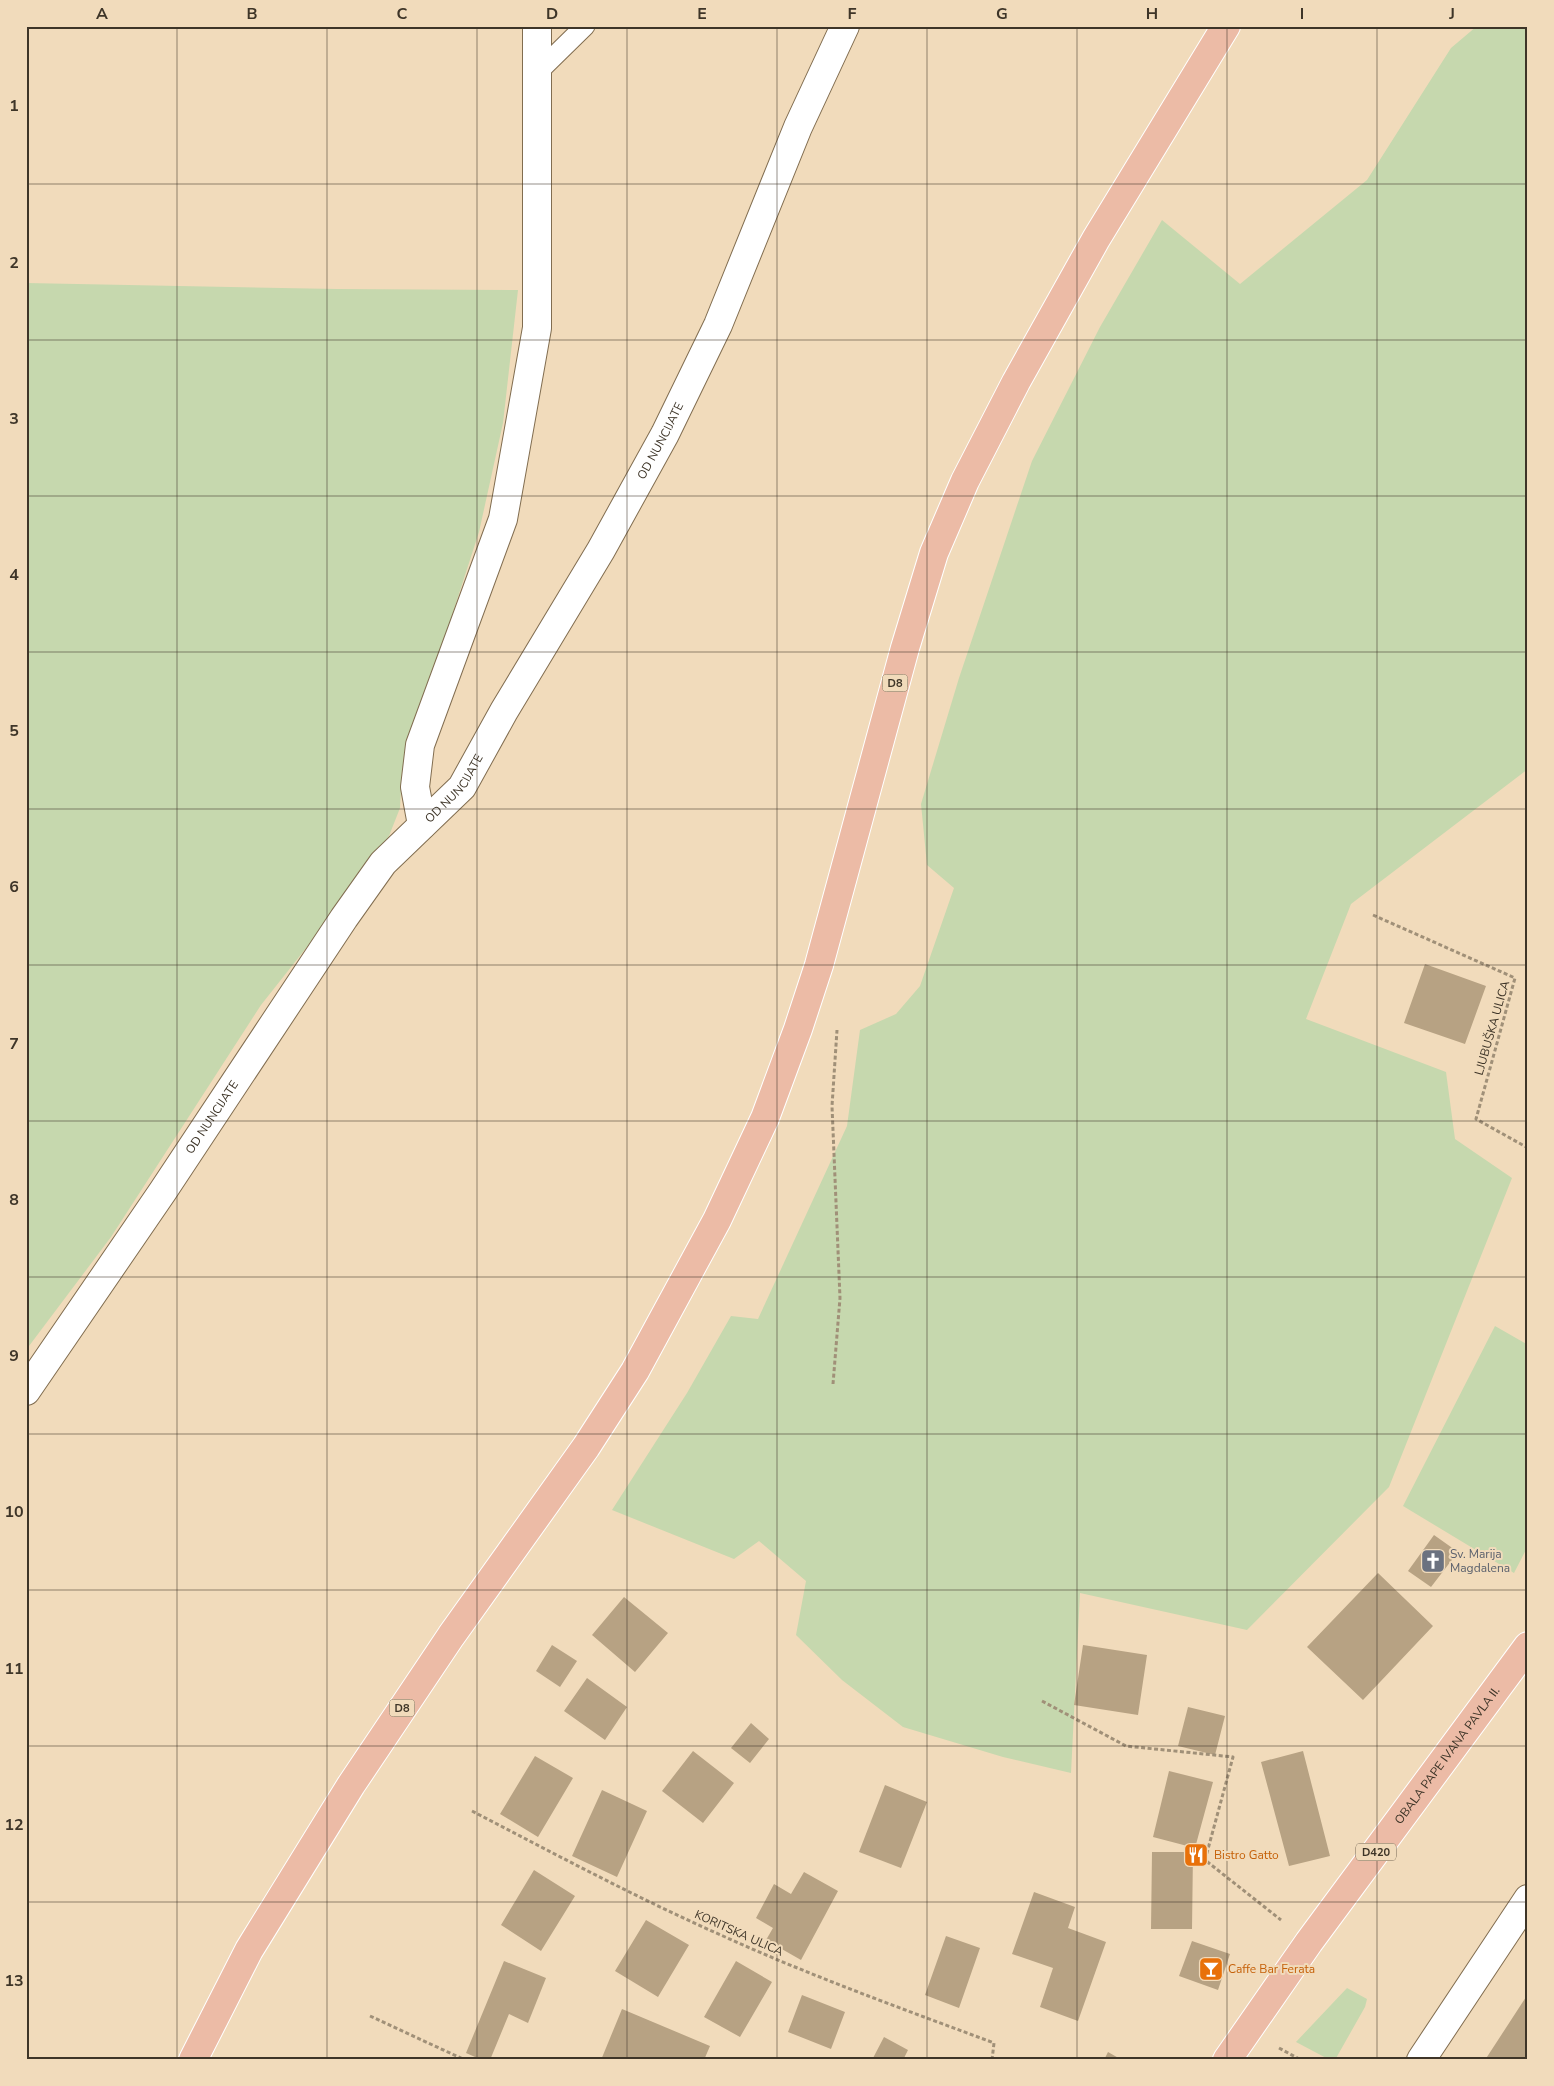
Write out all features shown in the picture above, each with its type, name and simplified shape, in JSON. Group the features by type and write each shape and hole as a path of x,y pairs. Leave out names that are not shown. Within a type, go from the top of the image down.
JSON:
{"main road":[{"name":"D8","path":"193,2060 250,1950 351,1785 451,1636 586,1447 635,1371 717,1220 765,1118 819,965 934,553 965,481 1016,382 1096,239 1226,26"},
{"name":"OBALA PAPE IVANA PAVLA II.","path":"1228,2060 1309,1942 1528,1646"}],"street":[{"name":"OD NUNCIJATE","path":"422,825 415,787 420,745 503,519 537,328 537,26"},
{"name":"OD NUNCIJATE","path":"26,1391 383,863 462,787 538,654 601,550 665,434 718,325 798,126 845,26"},
{"path":"1421,2060 1528,1899"}],"lane":[{"path":"536,74 585,26"}],"path":[{"name":"LJUBUŠKA ULICA","path":"1372,915 1516,978 1476,1119 1528,1148"},
{"path":"833,1384 840,1298 832,1106 836,1025"},
{"path":"1042,1701 1126,1746 1233,1757 1205,1860 1309,1942"},
{"name":"KORITSKA ULICA","path":"472,1811 611,1884 723,1936 848,1989 994,2044 992,2060"},
{"path":"370,2016 465,2060"}],"green space":[{"path":"1477,26 1528,26 1528,769 1351,904 1306,1019 1446,1072 1455,1139 1512,1178 1389,1487 1247,1630 1080,1593 1071,1773 1003,1757 903,1727 842,1680 796,1635 806,1581 759,1541 734,1559 612,1510 687,1393 731,1316 758,1319 847,1126 860,1030 896,1014 920,986 954,888 927,865 921,804 959,678 1032,461 1100,327 1162,220 1240,284 1367,180 1451,48"},
{"path":"26,283 337,289 518,290 503,423 479,532 402,770 400,808 389,836 333,914 261,1005 111,1237 26,1350"},
{"path":"1495,1326 1528,1345 1528,1546 1514,1573 1403,1506"},
{"path":"1347,1988 1367,1999 1365,2007 1335,2060 1330,2060 1296,2042"}],"building":[{"path":"1425,964 1486,986 1465,1044 1404,1023"},
{"name":"Sv. Marija Magdalena","path":"1434,1535 1458,1552 1431,1587 1408,1571"},
{"path":"1378,1573 1433,1626 1363,1700 1307,1647"},
{"path":"624,1597 668,1633 635,1672 592,1635"},
{"path":"552,1645 577,1661 560,1687 536,1671"},
{"path":"1083,1645 1147,1655 1138,1715 1074,1705"},
{"path":"587,1678 627,1707 605,1740 564,1711"},
{"path":"1188,1707 1225,1716 1215,1755 1178,1746"},
{"path":"751,1723 769,1739 750,1763 731,1748"},
{"path":"693,1751 734,1783 703,1823 662,1791"},
{"path":"1303,1751 1330,1856 1289,1866 1261,1762"},
{"path":"535,1756 573,1778 538,1837 500,1814"},
{"path":"1169,1771 1213,1782 1195,1848 1153,1837"},
{"path":"885,1785 927,1802 901,1868 859,1852"},
{"path":"602,1790 647,1811 617,1877 572,1856"},
{"path":"1152,1852 1193,1852 1192,1929 1151,1929"},
{"path":"534,1870 575,1896 541,1951 501,1925"},
{"path":"804,1872 838,1891 801,1960 766,1940 773,1928 756,1918 774,1884 791,1894"},
{"path":"1034,1892 1075,1907 1068,1928 1106,1942 1078,2021 1040,2007 1053,1968 1012,1954"},
{"path":"646,1920 689,1945 658,1997 615,1971"},
{"path":"946,1936 980,1948 959,2008 925,1995"},
{"path":"1192,1941 1230,1954 1218,1990 1179,1976"},
{"path":"504,1961 546,1978 528,2023 509,2014 490,2060 482,2060 466,2053"},
{"path":"736,1961 772,1982 740,2037 704,2017"},
{"path":"1528,1994 1528,2060 1485,2060"},
{"path":"802,1995 845,2012 831,2049 788,2032"},
{"path":"622,2009 710,2046 704,2060 601,2060"},
{"path":"884,2037 908,2050 903,2060 872,2060"},
{"path":"1108,2052 1122,2060 1104,2060"}],"place":[{"name":"Sv. Marija Magdalena","path":"1433,1561"},
{"name":"Bistro Gatto","path":"1196,1855"},
{"name":"Caffe Bar Ferata","path":"1211,1969"}]}
